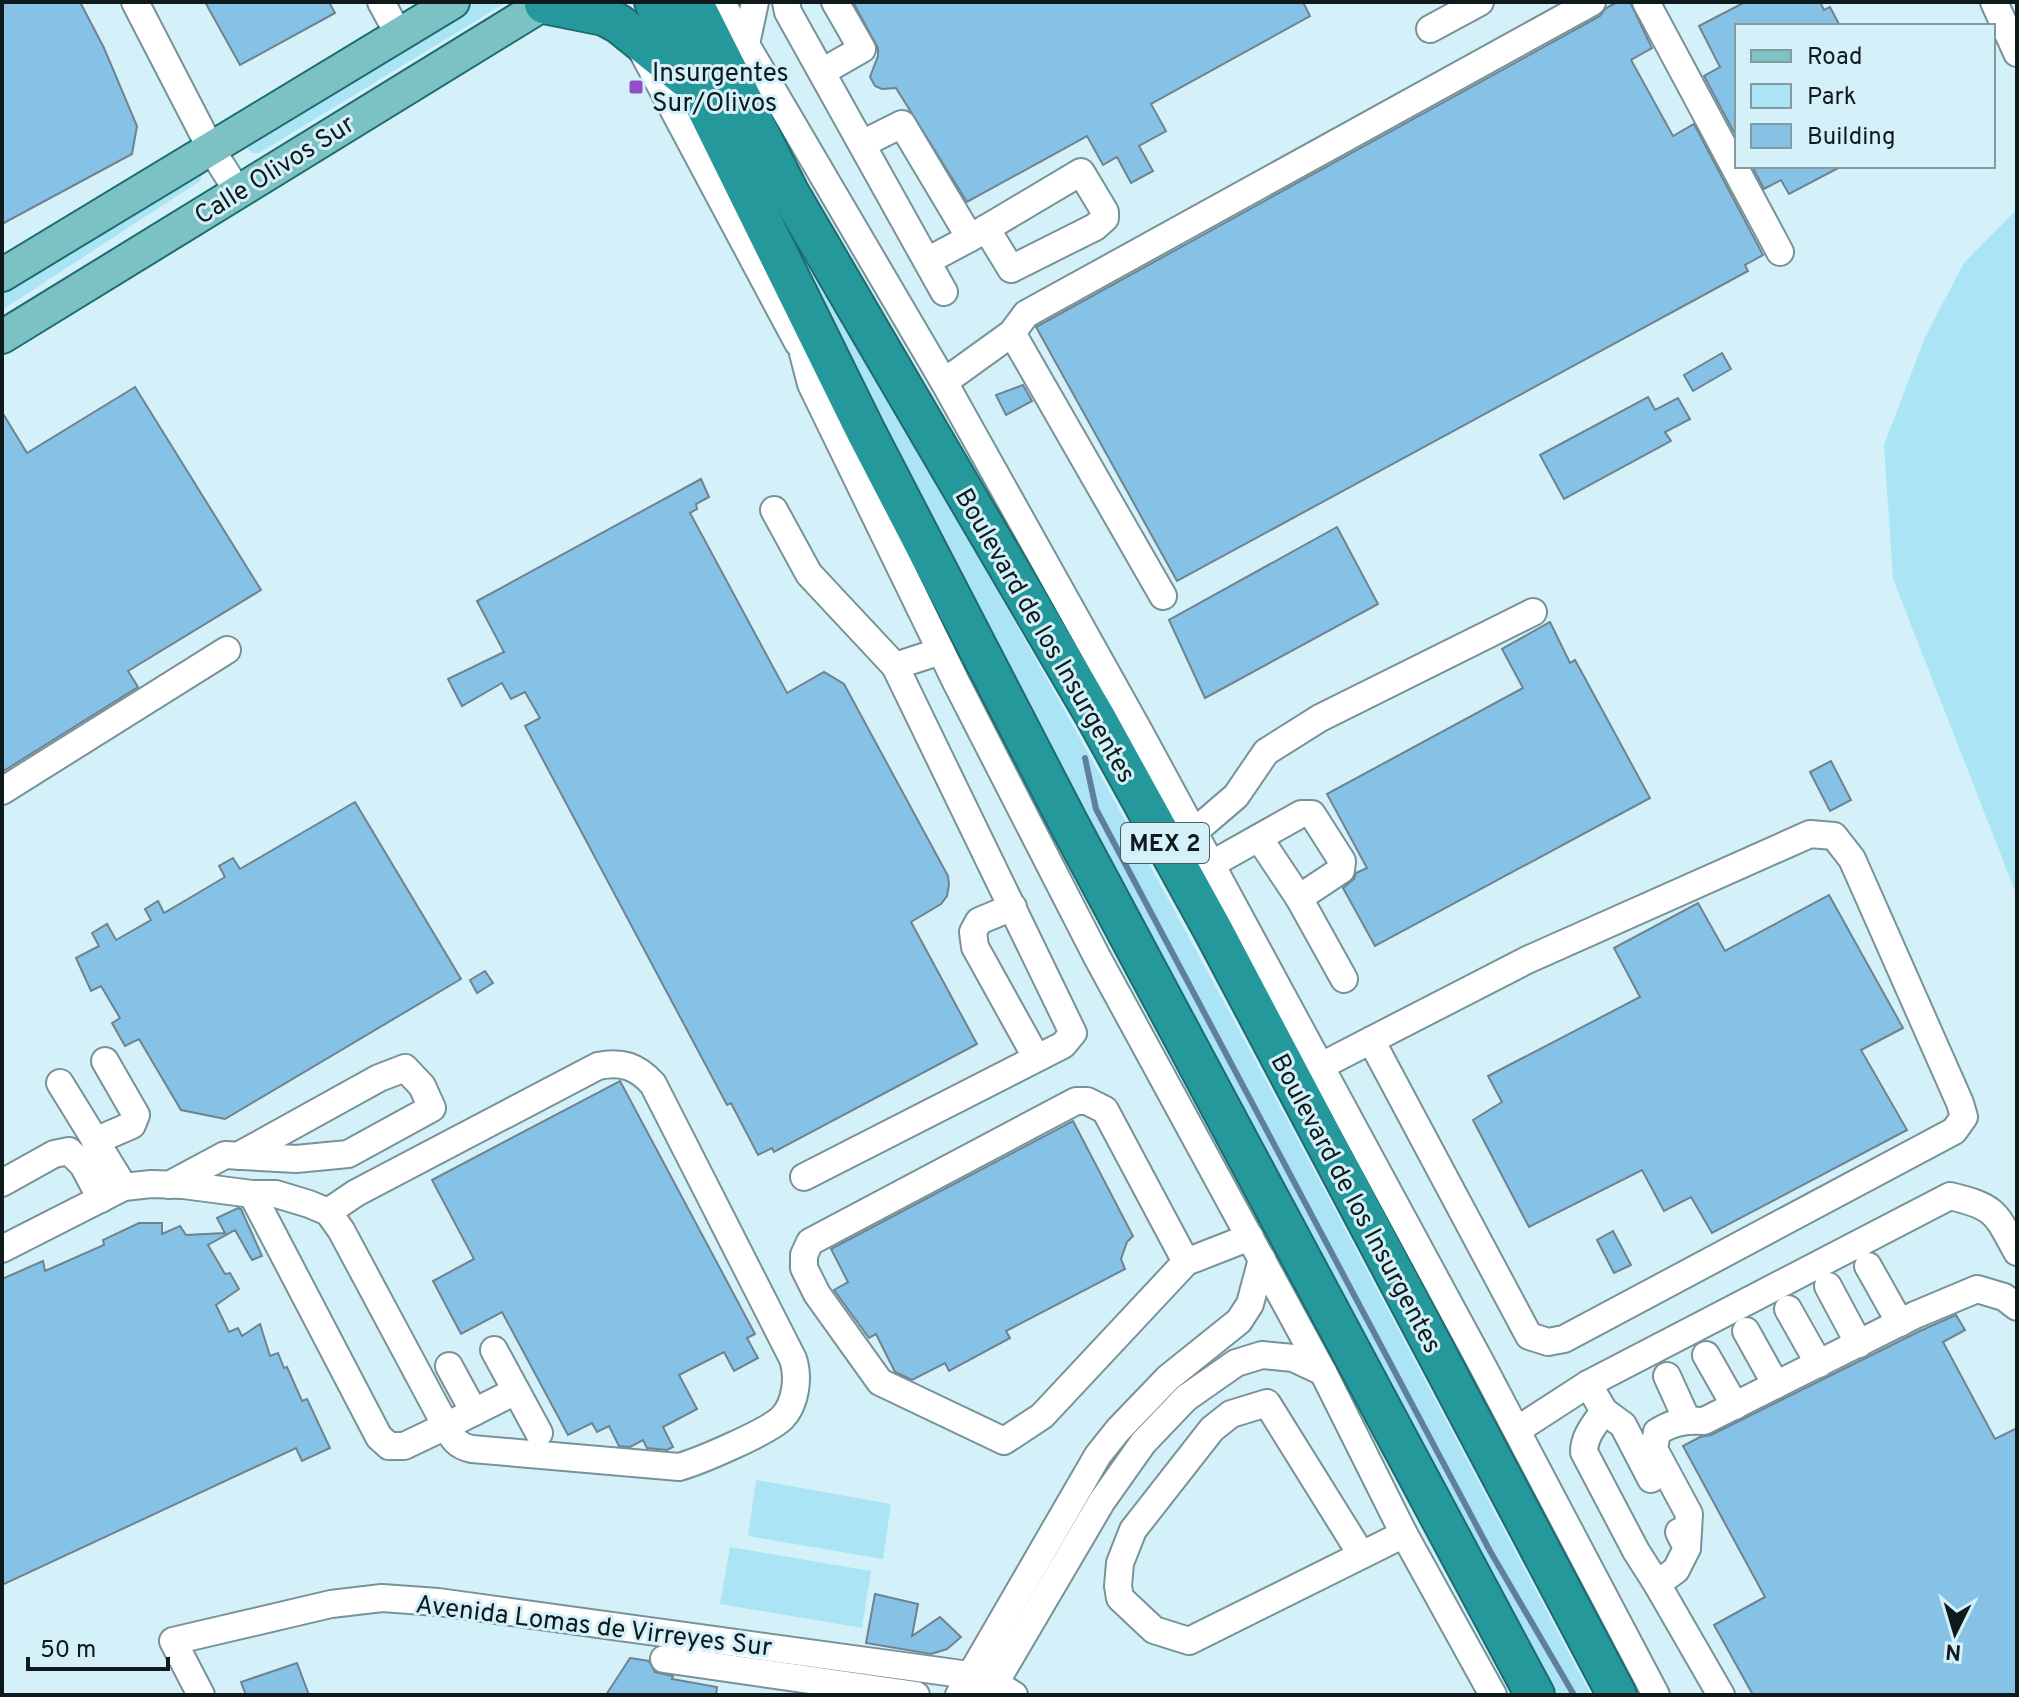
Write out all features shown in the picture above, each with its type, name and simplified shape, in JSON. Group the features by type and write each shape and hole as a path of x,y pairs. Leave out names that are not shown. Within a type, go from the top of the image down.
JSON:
{"highway":[{"name":"MEX 2","path":"654,2 800,301 1091,865 1535,1695"},
{"name":"Boulevard de los Insurgentes","path":"693,2 789,192 1087,703 1213,930 1617,1695"},
{"path":"545,3 604,16 696,85"}],"main road":[{"name":"Calle Olivos Sur","path":"2,275 453,2"},
{"name":"Calle Olivos Sur","path":"2,337 545,3"}],"street":[{"path":"135,2 211,149 237,190"},
{"path":"381,2 399,35"},
{"path":"721,2 944,382 1212,864 1656,1695"},
{"path":"746,44 755,2"},
{"path":"786,2 788,12 944,292"},
{"path":"822,72 862,49 835,2"},
{"path":"1430,29 1480,2"},
{"path":"944,382 1012,333 1026,314 1592,2"},
{"path":"1646,2 1780,252"},
{"path":"2004,8 2017,53"},
{"path":"634,36 803,353"},
{"path":"862,144 902,124 978,233 927,261"},
{"path":"800,301 803,353 811,384 941,651 1097,957 1323,1372 1404,1534 1493,1695"},
{"path":"1012,333 1163,596"},
{"path":"774,510 809,574 895,666 1073,1033 1063,1045 804,1177"},
{"path":"1194,832 1236,796 1266,752 1320,718 1533,612"},
{"path":"2,791 227,650"},
{"path":"895,666 941,651"},
{"path":"1212,864 1301,814 1312,814 1342,861 1341,870 1299,898"},
{"path":"1321,1066 1371,1040 1527,960 1810,834 1834,836 1852,859 1964,1117 1954,1131 1564,1339 1548,1342 1529,1336 1371,1040"},
{"path":"1259,838 1299,898 1344,979"},
{"path":"1013,907 979,921 973,932 975,947 1036,1057"},
{"path":"95,1141 132,1125 136,1115 105,1061"},
{"path":"2,1249 112,1193 169,1185 276,1194 328,1212 341,1230 459,1446 679,1467 747,1438 784,1417 797,1380 797,1370 653,1084 635,1067 623,1064 598,1066 356,1193 328,1212"},
{"path":"169,1185 225,1155 238,1156 296,1159 348,1154 432,1108 422,1086 405,1068 379,1078 238,1156"},
{"path":"60,1083 95,1141 112,1193"},
{"path":"1186,1262 1105,1110 1087,1101 1076,1101 810,1242 804,1255 804,1268 817,1294 880,1382 1004,1441 1042,1416 1186,1262 1256,1248"},
{"path":"2,1183 54,1154 69,1151 112,1193"},
{"path":"252,1194 379,1437 389,1446 404,1446 516,1391"},
{"path":"1517,1430 1588,1384 1950,1196 1978,1203 1996,1213 2017,1252"},
{"path":"985,1689 1098,1455 1168,1378 1239,1321 1250,1304 1256,1248"},
{"path":"1868,1266 1900,1323"},
{"path":"1828,1286 1859,1344"},
{"path":"1657,1584 1676,1570 1687,1548 1689,1514 1654,1449 1657,1432 1687,1420 1704,1421 1900,1323 1977,1289 2004,1297 2017,1307"},
{"path":"1788,1309 1819,1364"},
{"path":"1746,1331 1776,1385"},
{"path":"494,1350 539,1433"},
{"path":"1041,1578 1143,1443 1186,1398 1236,1363 1262,1355 1293,1358 1323,1372"},
{"path":"1706,1355 1735,1406"},
{"path":"449,1366 474,1412"},
{"path":"1667,1376 1687,1420"},
{"path":"1588,1384 1604,1411 1623,1425 1687,1548"},
{"path":"1361,1554 1267,1403 1231,1414 1212,1429 1133,1530 1120,1563 1118,1586 1120,1598 1154,1630 1189,1641 1404,1534"},
{"path":"1604,1411 1584,1443 1584,1452 1636,1551 1721,1695"},
{"name":"Avenida Lomas de Virreyes Sur","path":"201,1695 173,1641 331,1604 382,1598 438,1602 985,1689"},
{"name":"Avenida Lomas de Virreyes Sur","path":"664,1659 916,1695"}],"green space":[{"path":"466,2 507,2 259,153 252,153 243,143"},
{"path":"198,171 202,175 200,181 2,310 2,286"},
{"path":"2017,209 2017,896 1893,579 1884,445 1925,337 1964,263"},
{"path":"798,251 1006,606 1106,786 1591,1695 1546,1695 1059,784"},
{"path":"756,1480 891,1504 883,1559 748,1536"},
{"path":"730,1547 871,1571 862,1628 720,1604"}],"building":[{"path":"2,2 80,2 104,48 137,126 132,154 2,224"},
{"path":"205,2 329,2 335,13 240,65"},
{"path":"853,2 1303,2 1310,16 1151,104 1166,131 1139,146 1153,171 1131,183 1117,157 1103,165 1087,136 967,202 896,88 875,86 870,77 878,48"},
{"path":"1617,2 1630,2 1652,48 1631,60 1673,136 1694,124 1763,255 1745,265 1748,271 1177,581 1036,327 1600,16"},
{"path":"1745,2 1820,2 1824,10 1830,7 1839,24 1735,24 1735,134 1704,76 1720,67 1699,26"},
{"path":"1753,168 1838,168 1789,194 1781,180 1764,189"},
{"path":"1722,353 1731,369 1693,391 1684,375"},
{"path":"1023,385 1032,401 1006,415 996,395"},
{"path":"135,387 261,590 128,671 138,687 2,772 2,412 27,453"},
{"path":"1648,397 1655,410 1678,398 1690,419 1665,432 1671,441 1564,499 1540,455"},
{"path":"701,479 709,497 696,504 697,509 690,513 787,693 824,672 844,684 948,876 947,896 941,904 911,922 977,1044 774,1152 772,1148 758,1155 731,1103 727,1105 525,726 540,718 525,692 511,699 502,683 462,706 448,679 504,652 477,601"},
{"path":"1337,527 1378,604 1205,698 1169,620"},
{"path":"1550,622 1570,663 1575,660 1650,798 1375,946 1343,888 1354,879 1356,873 1367,868 1327,794 1523,688 1502,649"},
{"path":"1831,761 1851,800 1830,811 1810,772"},
{"path":"355,802 461,979 225,1119 181,1110 139,1039 125,1046 112,1023 120,1018 101,986 91,991 76,958 99,946 92,933 107,924 116,940 151,920 145,909 158,901 164,913 225,877 219,866 233,858 240,869"},
{"path":"1829,895 1903,1028 1861,1050 1907,1130 1712,1233 1691,1197 1664,1211 1642,1170 1529,1227 1473,1120 1502,1102 1488,1076 1640,997 1614,948 1698,903 1725,951"},
{"path":"485,971 493,983 477,993 470,980"},
{"path":"620,1081 755,1334 747,1338 758,1358 734,1371 724,1352 679,1375 697,1409 663,1427 673,1447 667,1450 647,1448 643,1440 630,1447 619,1446 609,1426 597,1432 592,1423 568,1435 502,1312 461,1334 433,1281 474,1259 432,1180"},
{"path":"1073,1121 1133,1236 1127,1242 1121,1259 1125,1269 1006,1331 1010,1338 949,1371 945,1363 912,1380 895,1372 876,1334 869,1338 834,1290 848,1282 831,1249"},
{"path":"238,1208 262,1256 252,1260 235,1230 208,1245 225,1274 230,1273 239,1289 216,1305 229,1332 238,1328 242,1336 260,1324 270,1356 278,1353 302,1401 307,1399 330,1448 302,1461 296,1448 2,1585 2,1279 43,1261 45,1271 104,1245 103,1240 139,1223 162,1223 162,1234 180,1226 186,1235 225,1233 217,1218"},
{"path":"1613,1231 1631,1265 1614,1273 1597,1240"},
{"path":"1956,1315 1965,1330 1943,1342 1995,1439 2017,1428 2017,1695 1753,1695 1714,1625 1765,1597 1683,1446"},
{"path":"875,1594 918,1604 912,1636 940,1617 961,1637 947,1649 931,1654 866,1643"},
{"path":"630,1658 649,1661 655,1672 673,1676 672,1679 717,1687 716,1695 606,1695"},
{"path":"297,1663 309,1695 246,1695 241,1682"}],"waterway":[{"path":"1085,758 1096,809 1490,1551 1574,1695"}],"place":[{"name":"Insurgentes Sur/Olivos","path":"636,87"}]}
